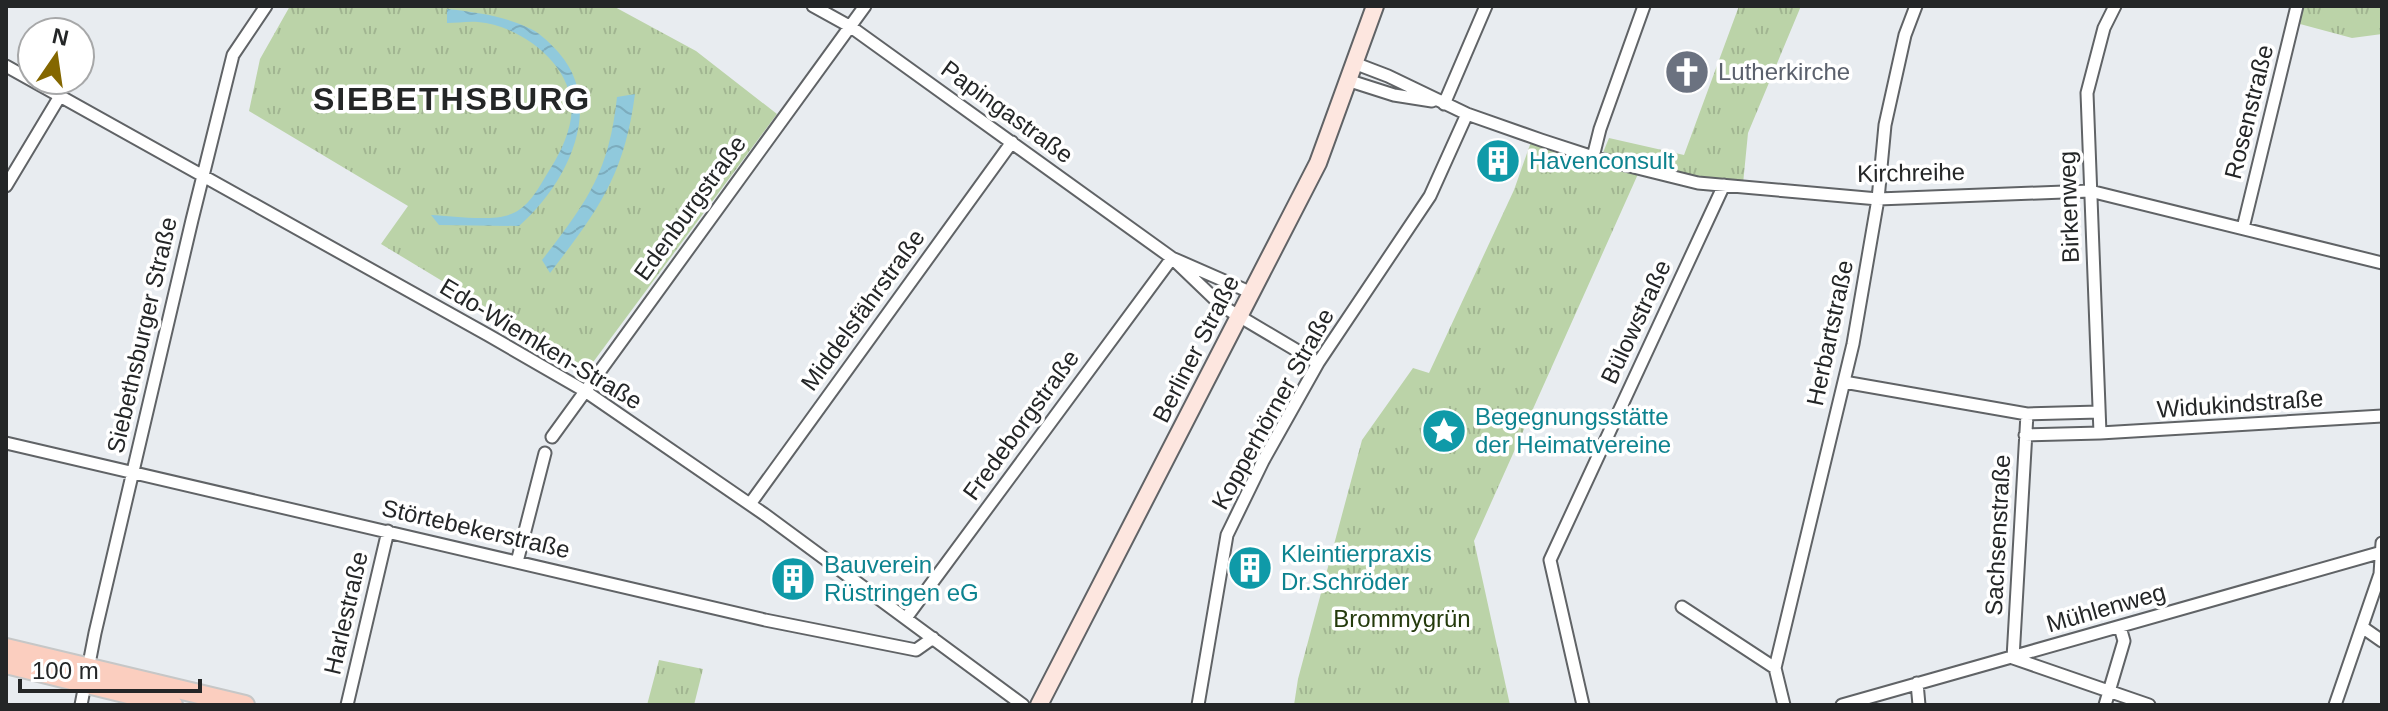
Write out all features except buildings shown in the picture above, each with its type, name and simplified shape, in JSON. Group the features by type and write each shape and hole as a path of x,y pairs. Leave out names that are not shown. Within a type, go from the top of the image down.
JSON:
{"main road":[{"name":"Berliner Straße","path":"1039,705 1318,163 1375,6"},
{"path":"6,648 173,705"},
{"path":"6,664 87,675 245,705"}],"street":[{"name":"Siebethsburger Straße","path":"81,705 202,175 233,55 266,6"},
{"name":"Papingastraße","path":"813,6 851,27 1172,258 1222,306 1318,363"},
{"name":"Edenburgstraße","path":"552,437 865,6"},
{"path":"1444,104 1486,6"},
{"path":"1593,157 1644,6"},
{"name":"Herbartstraße","path":"1784,705 1775,668 1853,344 1878,199 1885,125 1905,35 1916,6"},
{"name":"Birkenweg","path":"2099,412 2087,93 2104,28 2115,6"},
{"name":"Rosenstraße","path":"2243,228 2297,6"},
{"name":"Kirchreihe","path":"1354,63 1467,114 1593,157 1698,183 1878,199 2090,191 2382,263"},
{"name":"Kirchreihe","path":"1347,80 1394,95 1444,104"},
{"name":"Edo-Wiemken-Straße","path":"60,96 585,391 750,504 1023,705"},
{"path":"6,186 60,96"},
{"name":"Kopperhörner Straße","path":"1198,705 1227,535 1263,461 1318,363 1430,196 1467,114"},
{"name":"Middelsfährstraße","path":"750,504 1012,142"},
{"name":"Bülowstraße","path":"1583,705 1550,560 1724,185"},
{"name":"Papingastraße","path":"1172,258 1252,293"},
{"name":"Fredeborgstraße","path":"906,618 1172,258"},
{"path":"1844,382 2027,414 2099,412 2100,433"},
{"name":"Sachsenstraße","path":"2013,658 2027,414"},
{"name":"Widukindstraße","path":"2025,435 2382,416"},
{"name":"Störtebekerstraße","path":"6,443 765,620 916,650 933,638"},
{"path":"517,562 545,453"},
{"name":"Harlestraße","path":"347,705 388,531"},
{"path":"2335,705 2380,574 2381,550"},
{"name":"Mühlenweg","path":"1842,705 2381,550"},
{"path":"1682,607 1775,668"},
{"path":"2105,705 2124,641 2120,627"},
{"path":"2362,627 2382,641"},
{"path":"2013,658 2149,705"},
{"path":"1917,683 1919,705"}],"green space":[{"path":"290,6 613,6 696,51 777,114 588,369 381,244 408,206 249,111 260,59"},
{"path":"1739,6 1801,6 1748,133 1743,184 1698,178 1602,155 1609,138 1684,155"},
{"path":"2304,6 2382,6 2382,34 2352,38 2300,24"},
{"name":"Brommygrün","path":"1531,142 1638,174 1474,541 1510,705 1294,705 1298,679 1362,440 1413,368 1429,373 1514,190"},
{"path":"659,660 703,669 694,705 647,705"}],"water":[{"path":"447,9 500,18 531,29 559,53 573,74 579,97 579,121 574,144 552,189 519,226 439,225 431,215 493,218 511,214 527,203 555,161 568,133 571,100 566,82 557,67 529,41 495,25 447,23"},
{"path":"635,94 624,148 607,190 550,273 542,260 572,221 602,166 617,97"}],"place":[{"name":"Lutherkirche","path":"1687,72"},
{"name":"Havenconsult","path":"1498,161"},
{"name":"Begegnungsstätte der Heimatvereine","path":"1444,431"},
{"name":"Kleintierpraxis Dr.Schröder","path":"1250,568"},
{"name":"Bauverein Rüstringen eG","path":"793,579"}],"district":[{"name":"SIEBETHSBURG","path":"452,99"}]}
